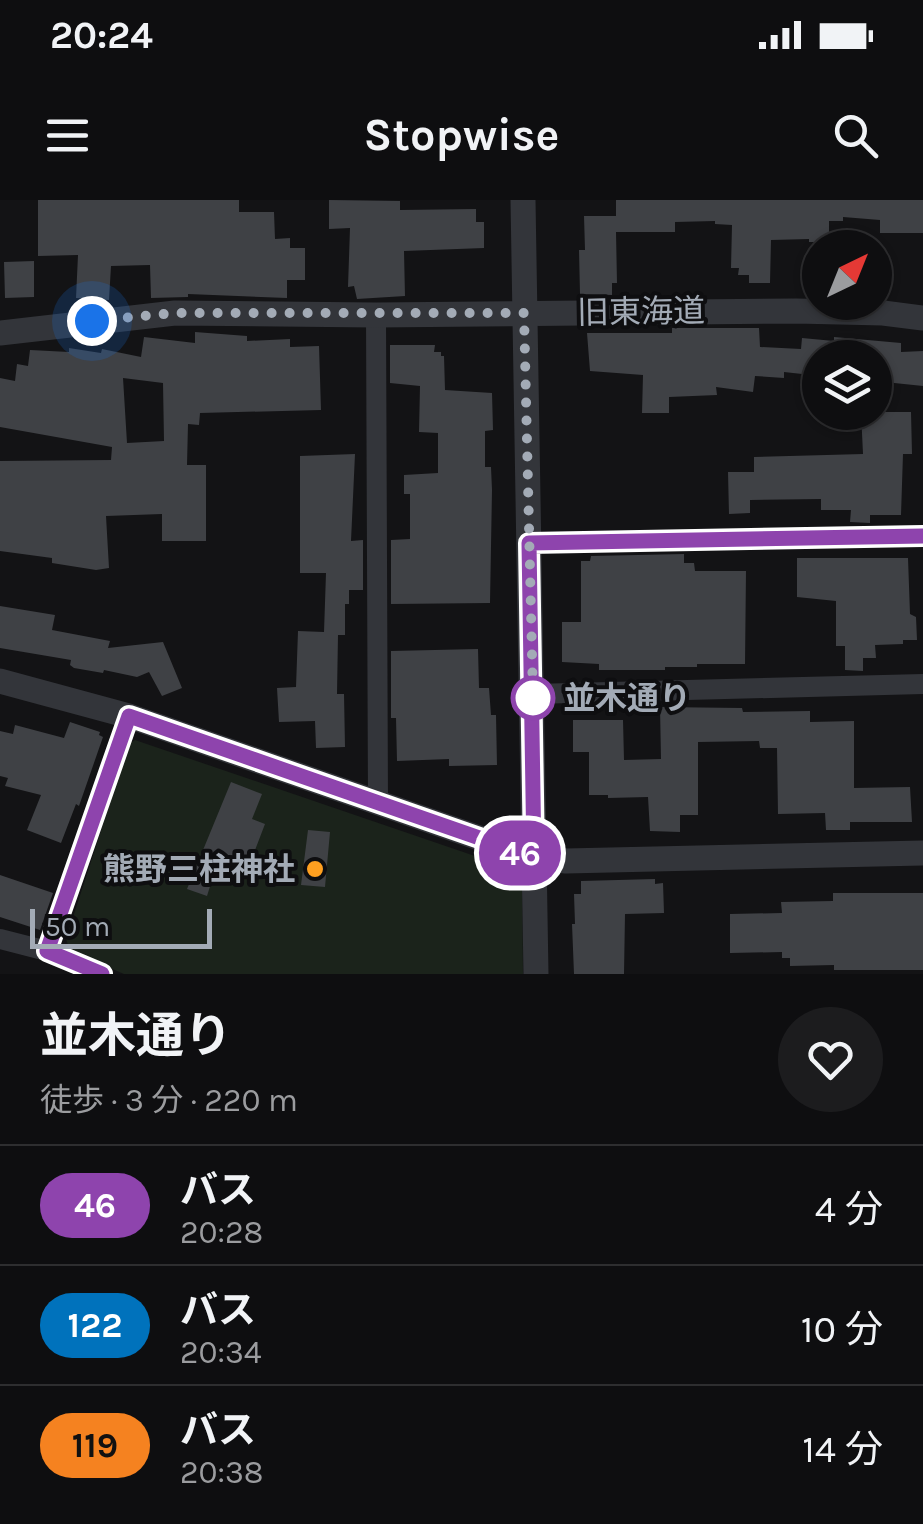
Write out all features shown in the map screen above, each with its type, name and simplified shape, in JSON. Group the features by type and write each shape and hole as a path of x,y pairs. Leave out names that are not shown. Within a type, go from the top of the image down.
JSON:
{"street":[{"path":"523,200 536,974"},
{"name":"旧東海道","path":"0,333 175,313 796,310 923,318"},
{"path":"376,315 378,804"},
{"path":"529,543 923,536"},
{"path":"0,681 129,716 534,857 566,861 923,853"},
{"path":"533,694 923,684"},
{"path":"47,951 129,716"},
{"path":"0,940 47,951 102,974"}],"shaded area":[{"path":"135,740 510,868 518,875 522,888 523,974 124,974 70,951 66,939 129,744"}],"building":[{"path":"38,200 239,200 239,212 274,212 275,239 290,238 290,248 305,248 305,280 287,280 287,298 188,294 151,298 150,265 111,266 109,300 76,298 78,255 38,256"},
{"path":"329,200 400,201 400,210 476,209 476,222 484,222 484,248 404,251 405,296 357,299 354,286 348,287 350,228 329,229"},
{"path":"616,200 923,200 923,233 880,230 880,220 843,217 843,221 829,221 829,230 802,230 802,239 771,240 770,283 749,283 749,275 738,275 739,268 731,268 732,225 715,221 675,222 675,232 616,232 617,283 612,283 612,295 580,294 579,250 585,250 584,216 616,216"},
{"path":"34,261 34,297 5,298 4,262"},
{"path":"672,328 759,328 760,347 801,349 802,338 823,340 802,340 802,374 784,372 784,378 755,376 753,392 716,387 717,395 669,397 669,413 642,413 643,375 590,371 587,333 672,333"},
{"path":"195,332 247,336 247,341 290,339 290,347 319,346 321,410 200,413 199,425 188,424 187,465 206,465 206,541 162,541 162,514 106,516 109,568 96,570 52,563 52,558 0,551 0,461 111,460 112,447 0,427 0,378 15,381 17,364 28,366 30,350 69,352 69,348 101,353 102,349 141,357 144,337 195,343","holes":["123,378 163,383 164,441 127,443"]},
{"path":"892,342 901,343 901,352 923,351 923,386 892,383"},
{"path":"390,345 435,345 434,352 444,356 445,390 492,393 493,430 485,431 485,467 491,467 492,490 490,603 391,604 391,540 410,539 410,494 404,494 404,475 438,473 438,433 419,432 420,386 390,383"},
{"path":"892,412 911,412 912,454 903,454 901,515 870,515 870,523 850,522 851,510 821,510 821,499 750,500 750,513 729,514 728,472 754,472 754,457 863,454 862,430 892,430"},
{"path":"355,454 351,541 363,540 363,590 349,590 345,635 338,635 337,694 344,694 345,747 316,748 315,721 279,722 277,688 296,687 298,631 324,632 326,573 300,573 300,456"},
{"path":"684,554 684,563 694,563 695,571 746,571 745,664 599,670 599,664 562,662 562,622 581,622 581,561 590,561 591,556"},
{"path":"797,558 908,558 910,614 916,617 917,640 875,645 876,658 863,658 863,671 845,670 845,646 836,646 836,601 797,597"},
{"path":"0,606 55,615 52,630 110,641 108,648 163,642 182,688 162,696 149,672 137,677 104,670 103,673 74,668 71,660 0,648"},
{"path":"478,649 479,688 489,688 491,715 496,715 497,765 449,766 449,759 397,761 396,718 391,718 391,651"},
{"path":"660,707 810,711 810,722 854,721 854,788 910,787 912,822 850,822 850,830 826,830 825,813 778,814 777,748 760,748 759,741 698,742 698,815 680,815 680,832 650,831 648,797 589,795 589,752 573,752 573,720 623,720 624,760 661,759"},
{"path":"70,722 100,732 103,737 79,806 76,804 61,843 27,830 41,795 5,786 8,778 0,776 0,731 13,734 15,725 64,738"},
{"path":"231,782 262,794 252,819 265,824 244,879 228,873 224,884 212,880 207,896 187,889"},
{"path":"308,830 330,832 325,887 301,885"},
{"path":"0,875 53,893 40,930 0,917"},
{"path":"655,879 655,884 663,883 664,913 625,914 624,974 574,974 574,894 581,894 581,881"},
{"path":"833,893 923,893 923,970 834,970 834,965 790,966 790,958 782,958 782,952 730,953 730,914 782,913 781,902 833,901"}],"bus line":[{"name":"46","path":"102,974 47,951 129,716 534,857 529,543 923,536"}],"place":[{"name":"並木通り","path":"533,698"},
{"name":"熊野三柱神社","path":"315,869"}],"route":[{"path":"92,321 175,313 524,313 533,698"}]}
